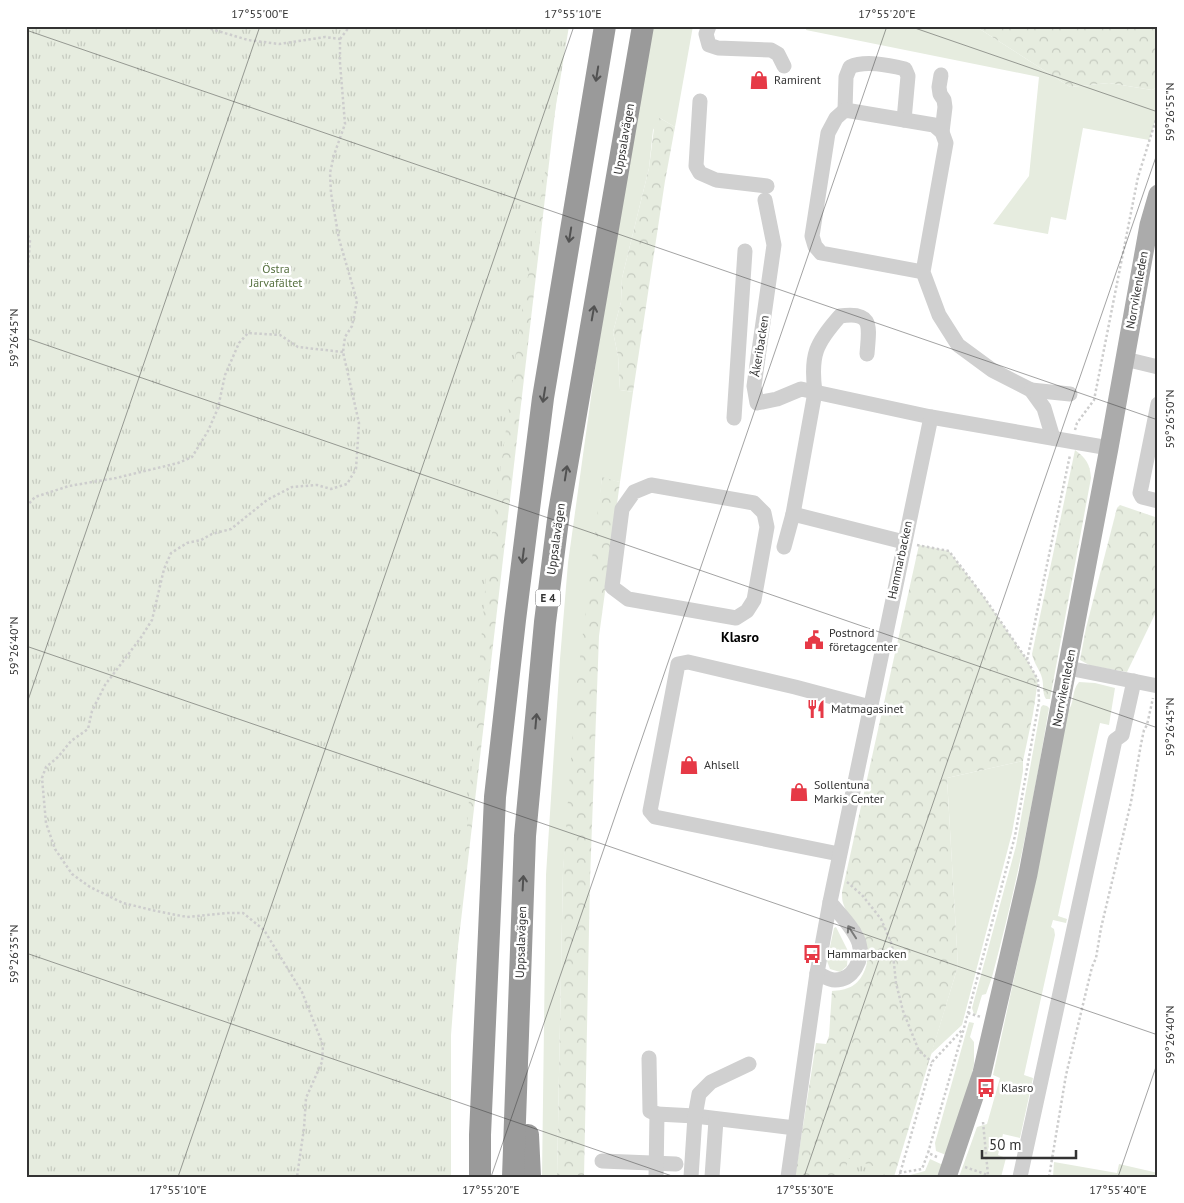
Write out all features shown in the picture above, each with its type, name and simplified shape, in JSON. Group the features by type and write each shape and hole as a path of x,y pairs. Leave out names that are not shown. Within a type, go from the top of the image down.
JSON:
{"highway":[{"name":"E 4","path":"480,1177 480,1135 495,798 543,398 605,26"},
{"name":"Uppsalavägen","path":"513,1177 525,836 545,622 559,512 643,26"},
{"path":"520,970 530,1177"}],"main road":[{"name":"Norrvikenleden","path":"945,1168 982,1073 1028,874 1068,668 1149,225 1158,194"}],"street":[{"path":"709,26 706,34 709,44 718,48 771,50 778,54 784,66"},
{"path":"904,120 908,76 905,69 894,66 858,63 850,67 846,77 845,110 836,118 828,132 812,236 815,246 821,253 923,272"},
{"path":"941,75 939,87 945,107 942,132 946,143 923,272 939,315 958,346 992,370 1031,390 1070,394"},
{"name":"Åkeribacken","path":"700,101 696,166 700,173 716,180 766,193 774,245 754,386 757,403 801,389 931,417"},
{"path":"845,110 934,125 942,132"},
{"path":"734,418 745,251"},
{"path":"784,547 793,514 815,392 813,376 814,355 826,331 840,316 855,314 864,318 869,328 867,354"},
{"path":"1125,359 1158,367"},
{"path":"1031,390 1044,408 1053,438"},
{"path":"1158,404 1140,493 1142,497 1158,501"},
{"path":"931,417 1109,448"},
{"name":"Hammarbacken","path":"788,1177 817,973 835,874 931,417"},
{"path":"651,485 705,495 754,503 764,513 765,536 754,600 747,611 736,618 628,599 612,587 622,509 634,492 651,485"},
{"path":"793,514 904,542"},
{"path":"839,854 654,817 650,811 678,664 688,662 794,687 870,708"},
{"path":"1068,668 1157,685"},
{"path":"1020,1177 1115,740 1122,735 1134,681"},
{"path":"817,973 826,978 836,980 845,978 853,972 860,961 859,944 854,933 830,902"},
{"path":"649,1058 650,1111 657,1114 695,1116 795,1128"},
{"path":"691,1177 695,1116 700,1094 711,1082 750,1064"},
{"path":"656,1170 657,1114"},
{"path":"712,1177 716,1120"},
{"path":"602,1161 656,1170 676,1164"}],"path":[{"path":"201,26 248,40 279,44 325,37 340,39"},
{"path":"297,1177 306,1098 322,1062 323,1045 302,992 264,930 243,914 226,913 186,918 123,903 90,887 72,874 55,849 46,824 42,778 46,766 58,758 71,741 88,729 92,711 105,685 152,620 164,568 171,553 187,543 231,529 267,500 292,487 317,485 331,489 347,484 356,469 359,423 343,352 345,337 352,326 357,301 339,239 331,193 330,173 344,124 340,39 350,26"},
{"path":"1027,660 1077,423 1094,400 1138,177 1158,113"},
{"path":"26,231 30,240 26,294"},
{"path":"26,507 35,498 69,486 116,478 178,463 192,456 208,431 218,408 225,375 239,343 248,333 280,335 298,347 343,352"},
{"path":"899,1175 922,1169 928,1153 964,1028 1015,836 1039,701 1038,680 1027,660 984,597 949,552 904,542"},
{"path":"1049,1177 1066,1075 1092,967 1096,958 1115,864 1131,802 1140,744 1157,685"},
{"path":"835,874 862,895 881,919 892,945 896,983 903,1011 919,1051 932,1062"},
{"path":"968,1013 982,1017"},
{"path":"899,1175 932,1062 964,1028"},
{"path":"963,1166 989,1176 982,1115"},
{"path":"928,1153 945,1168"}],"green space":[{"name":"Östra Järvafältet","path":"26,26 569,26 521,318 486,578 451,1035 451,1177 26,1177"},
{"path":"565,26 447,1041 492,37"},
{"path":"653,26 693,26 675,127 660,118 653,130 649,168 622,278 621,302 613,332 618,356 620,390 633,392 620,482 602,478 563,869 557,1177 542,1177 546,875 568,563 597,354"},
{"path":"807,26 975,26 1070,87 1109,83 1152,90 1158,87 1158,113 1149,140 1083,128 1066,220 1051,217 1048,234 993,224 1029,176 1039,77 806,30"},
{"path":"975,26 1158,26 1158,87 1152,90 1109,83 1070,87"},
{"path":"660,118 675,127 633,392 620,390 618,356 613,332 621,302 622,278 649,168 655,120"},
{"path":"1075,450 1087,462 1091,478 1050,699 1046,699 1042,678 1032,654"},
{"path":"602,477 620,482 599,636 590,880 584,1177 557,1177 563,869 576,690"},
{"path":"1120,505 1158,518 1158,608 1127,672 1091,666 1080,660 1086,628 1117,508"},
{"path":"919,545 949,551 984,597 1027,660 1038,680 1033,714 1023,761 947,778 958,966 894,1177 795,1177 816,1043 826,1044 829,1036 832,991 847,989 854,985 863,974 867,964 865,945 847,912 842,892"},
{"path":"1079,682 1095,683 1115,688 1109,725 1100,723 1058,916 1067,919 1066,923 1053,920 1051,927 1054,929 1055,935 1024,1075 1033,1078 1020,1138 1003,1134 998,1155 1006,1158 1001,1177 959,1177 977,1127 987,1124 1000,1078 993,1075 1039,864 1067,712"},
{"path":"1043,705 1049,708 1024,843 992,977 986,994 982,995 976,1015 972,1008 1016,846 1041,707"},
{"path":"1023,761 1023,771 1012,833 962,1025 931,1054 958,966 947,778"},
{"path":"836,927 848,951 847,966 840,972 830,969 827,961 834,928"},
{"path":"969,1022 974,1023 970,1037 974,1042 974,1064 946,1155 936,1151 935,1143"},
{"path":"849,1158 885,1170 883,1177 843,1177"},
{"path":"930,1159 943,1165 938,1177 903,1177 925,1171"},
{"path":"1054,1162 1117,1173 1119,1164 1158,1173 1158,1177 1053,1177"}],"place":[{"name":"Ramirent","path":"759,80"},
{"name":"Postnord företagcenter","path":"814,640"},
{"name":"Matmagasinet","path":"816,709"},
{"name":"Ahlsell","path":"689,765"},
{"name":"Sollentuna Markis Center","path":"799,792"},
{"name":"Hammarbacken","path":"812,954"},
{"name":"Klasro","path":"986,1088"}],"district":[{"name":"Klasro","path":"740,637"}]}
